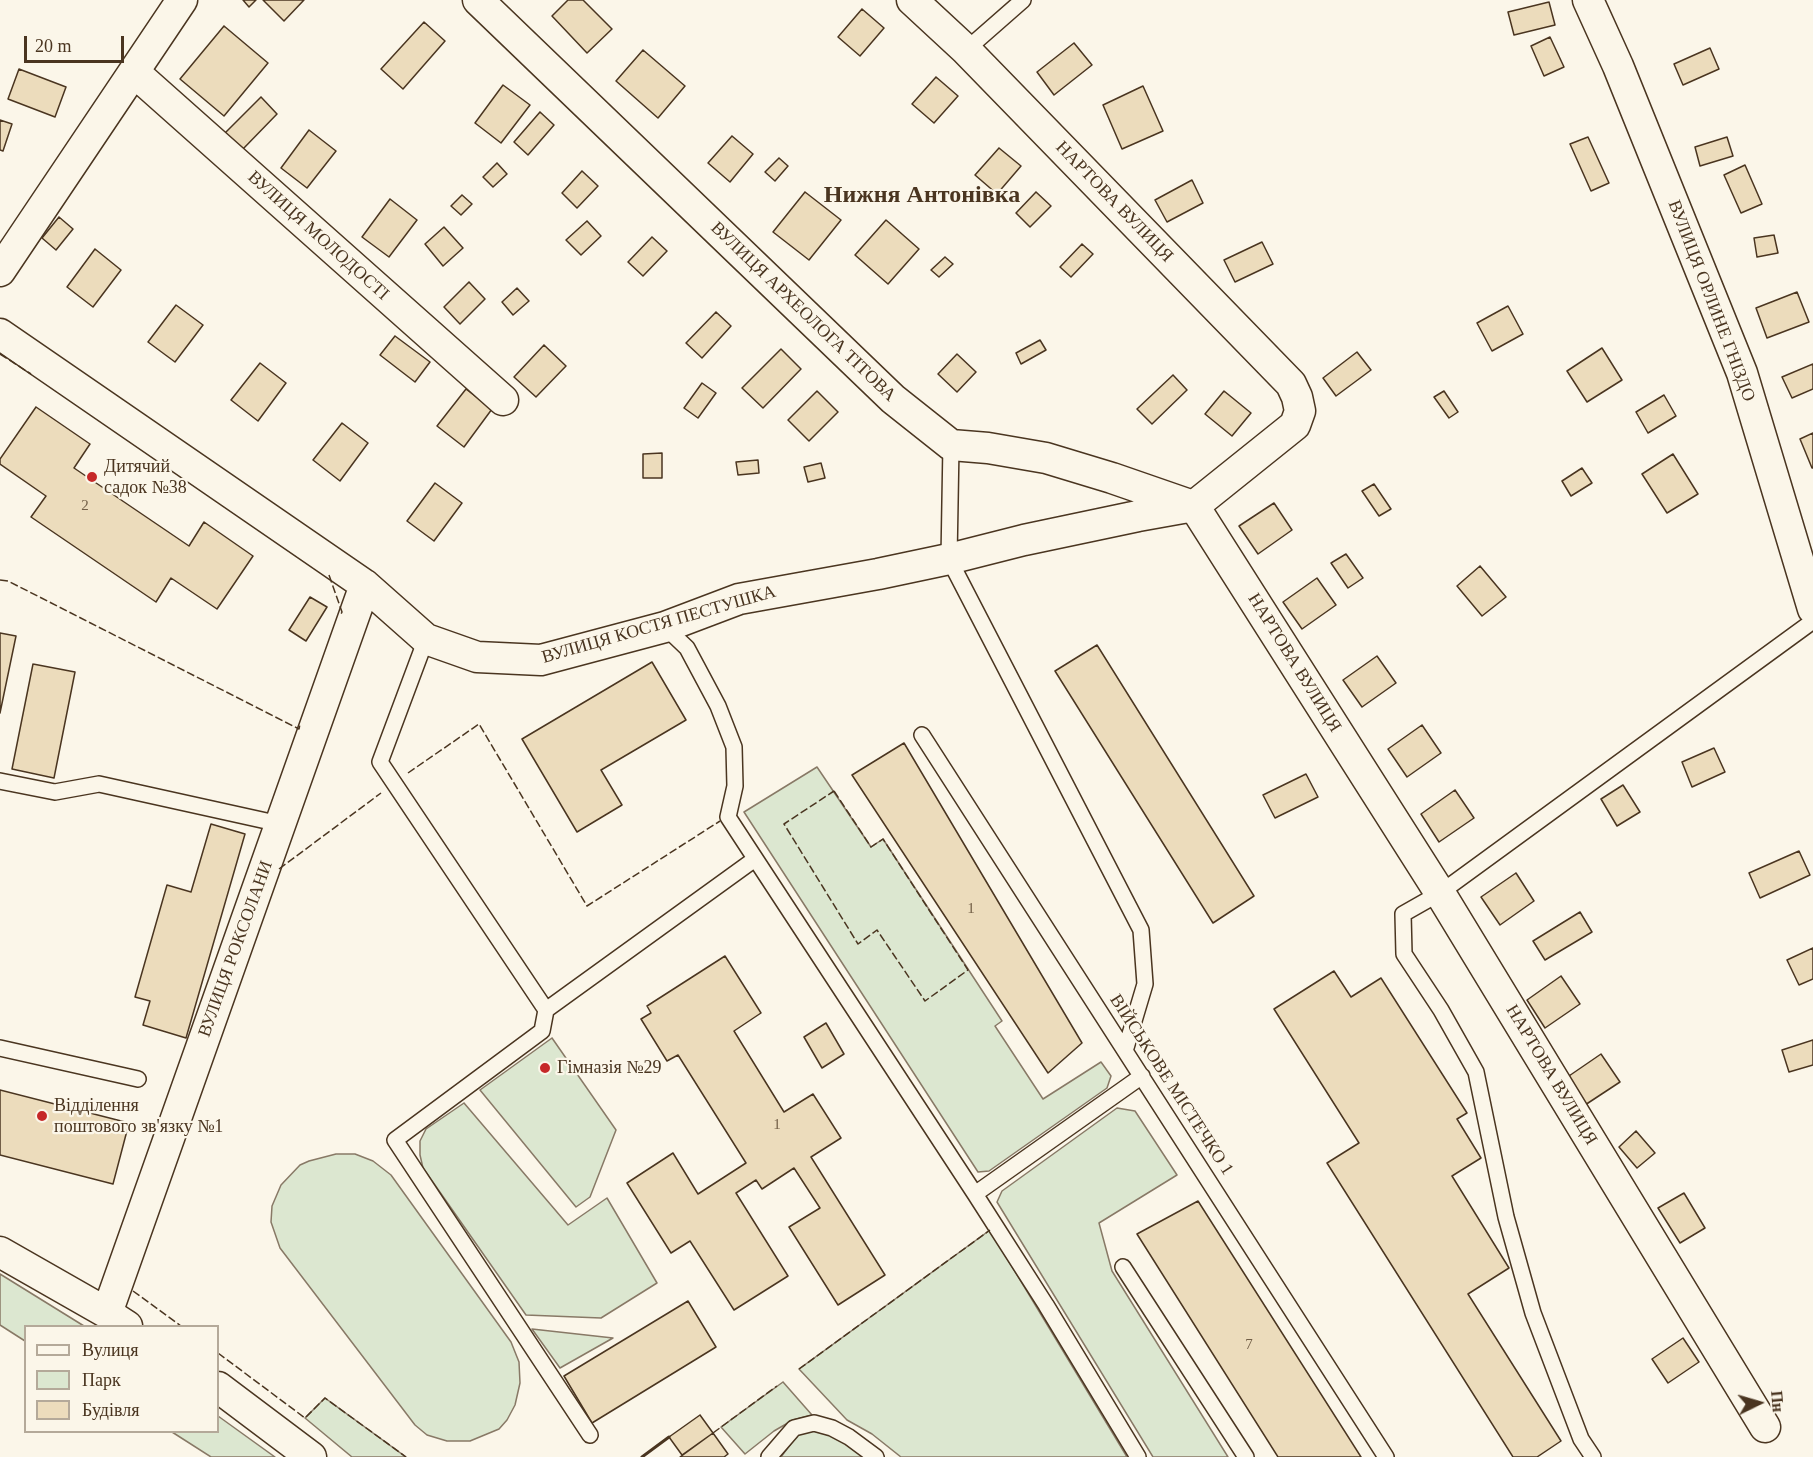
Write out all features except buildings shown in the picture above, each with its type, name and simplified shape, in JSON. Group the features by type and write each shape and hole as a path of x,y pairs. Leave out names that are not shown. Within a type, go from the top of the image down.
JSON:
{"street":[{"path":"0,271 182,0"},
{"name":"ВУЛИЦЯ АРХЕОЛОГА ТІТОВА","path":"478,0 893,399 951,445"},
{"name":"НАРТОВА ВУЛИЦЯ","path":"912,0 966,50 1291,384 1300,411 1295,425 1194,506 1440,892 1765,1427"},
{"name":"ВУЛИЦЯ ОРЛИНЕ ГНІЗДО","path":"1588,0 1618,66 1742,373 1813,609"},
{"name":"ВУЛИЦЯ МОЛОДОСТІ","path":"134,72 503,400"},
{"name":"ВУЛИЦЯ КОСТЯ ПЕСТУШКА","path":"0,334 365,585 426,639 477,657 541,660 665,627 739,599 878,574 1024,540 1194,506"},
{"path":"951,445 988,448 1046,458 1194,506"},
{"name":"ВУЛИЦЯ РОКСОЛАНИ","path":"117,1320 280,824 365,585"},
{"path":"0,1252 117,1320"},
{"path":"219,1388 311,1457"}],"lane":[{"path":"966,50 1023,0"},
{"path":"951,445 949,559 1141,930 1145,984 1125,1051"},
{"path":"1593,1457 1581,1438 1533,1313 1506,1216 1476,1072 1441,1010 1404,954 1403,914 1440,892 1813,621"},
{"path":"665,627 687,648 718,706 734,747 735,786 728,817 975,1194 1046,1305 1138,1457"},
{"path":"426,639 380,762 546,1010"},
{"name":"ВІЙСЬКОВЕ МІСТЕЧКО 1","path":"922,735 1386,1457"},
{"path":"0,781 55,792 99,783 280,824"},
{"path":"590,1435 395,1140 542,1032 546,1010 755,859"},
{"path":"0,1048 138,1079"},
{"path":"975,1194 1142,1076"},
{"path":"1123,1267 1246,1457"},
{"path":"769,1457 794,1428 814,1423 832,1428 849,1437 876,1457"}],"green space":[{"path":"817,767 871,847 883,839 1002,1021 995,1026 1043,1099 1101,1062 1111,1076 1107,1088 989,1171 978,1172 744,812"},
{"path":"552,1038 616,1130 590,1197 576,1207 480,1090"},
{"path":"464,1103 568,1225 607,1198 657,1283 601,1318 526,1315 423,1168 420,1141 426,1129"},
{"path":"1117,1108 1135,1111 1177,1175 1099,1223 1112,1271 1228,1457 1153,1457 997,1202 1002,1191"},
{"path":"336,1154 355,1154 373,1161 391,1175 511,1342 519,1362 520,1383 515,1405 499,1429 470,1441 447,1441 427,1435 415,1425 280,1248 271,1222 272,1206 281,1185 300,1165"},
{"path":"990,1230 1127,1457 901,1457 872,1434 847,1420 799,1369"},
{"path":"0,1274 82,1325 24,1325 24,1340 0,1325"},
{"path":"532,1329 613,1338 560,1368"},
{"path":"783,1382 812,1415 793,1420 774,1431 745,1454 721,1427"},
{"path":"325,1398 406,1457 352,1457 305,1418"},
{"path":"219,1417 275,1457 211,1457 174,1433 219,1433"},
{"path":"815,1430 833,1433 865,1457 781,1457 799,1433"}],"fence":[{"path":"0,354 31,374"},
{"path":"329,575 341,614"},
{"path":"0,580 8,581 299,729 300,724"},
{"path":"408,773 479,724 587,906 720,821"},
{"path":"834,791 871,847 883,839 968,970 925,1001 877,930 858,944 784,824 834,791"},
{"path":"279,869 381,793"},
{"path":"799,1369 990,1230"},
{"path":"133,1291 180,1325"},
{"path":"219,1354 305,1418 325,1398 406,1457"},
{"path":"713,1433 777,1386"}],"wall":[{"path":"642,1457 669,1437"}],"place":[{"name":"Дитячий садок №38","path":"92,477"},
{"name":"Гімназія №29","path":"545,1068"},
{"name":"Відділення поштового зв'язку №1","path":"42,1116"}],"district":[{"name":"Нижня Антонівка","path":"922,196"}]}
